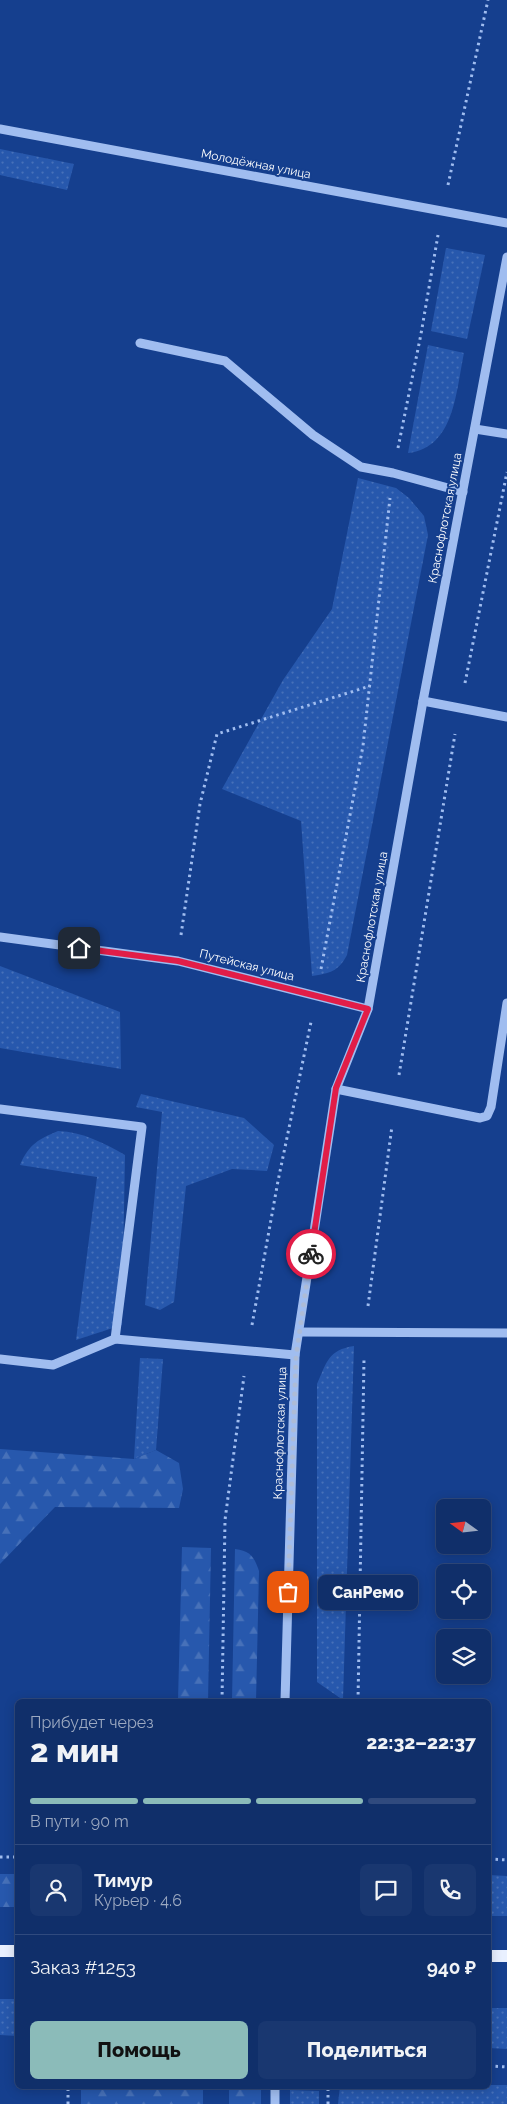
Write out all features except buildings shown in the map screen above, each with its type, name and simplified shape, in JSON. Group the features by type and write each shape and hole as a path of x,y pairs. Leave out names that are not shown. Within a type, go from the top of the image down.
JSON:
{"main road":[{"path":"0,1951 15,1951"},
{"path":"491,1956 507,1956"}],"street":[{"name":"Молодёжная улица","path":"0,129 507,223"},
{"name":"Краснофлотская улица","path":"284,1699 296,1356 336,1088 368,1009 423,701 507,258"},
{"path":"140,343 225,361 313,434 361,467 392,473 463,492"},
{"path":"475,429 507,434"},
{"path":"423,701 507,718"},
{"name":"Путейская улица","path":"0,937 178,961 368,1009"},
{"path":"336,1088 480,1118 487,1116 491,1107 507,1003"},
{"path":"0,1109 142,1127 115,1339"},
{"path":"299,1332 507,1333"},
{"path":"0,1359 52,1365 115,1339 296,1356"},
{"path":"275,2089 275,2104"}],"path":[{"path":"278,1181 317,995 363,746 392,473 421,334 442,212 488,0"},
{"path":"178,961 200,804 217,734 370,686"},
{"path":"222,1699 225,1520"},
{"path":"0,1857 15,1858"},
{"path":"491,1860 507,1860"},
{"path":"491,2066 507,2066"},
{"path":"68,2089 68,2104"},
{"path":"328,2089 328,2104"}],"green space":[{"path":"0,149 74,164 67,190 0,175"},
{"path":"446,248 485,255 467,339 431,331"},
{"path":"428,345 464,353 455,400 451,415 444,429 424,449 408,453"},
{"path":"358,478 396,488 409,498 424,516 428,535 347,955 333,971 312,976 301,821 222,789 283,680 332,609"},
{"path":"0,966 120,1012 121,1069 0,1048"},
{"path":"141,1094 244,1118 274,1145 267,1171 232,1169 186,1186 174,1302 160,1310 145,1305 162,1112 136,1107"},
{"path":"58,1131 85,1136 125,1155 122,1325 76,1340 97,1177 20,1165 27,1152 35,1143"},
{"path":"354,1346 342,1699 317,1682 317,1384 329,1358 345,1348"},
{"path":"140,1358 163,1359 156,1450 134,1459"},
{"path":"0,1449 134,1459 156,1450 179,1463 183,1489 179,1508 55,1507 0,1564"},
{"path":"182,1547 211,1548 208,1699 178,1699"},
{"path":"235,1549 245,1551 251,1555 259,1571 256,1699 232,1699"},
{"path":"0,1874 15,1874 15,1907 0,1907"},
{"path":"491,1875 507,1876 507,1916 491,1916"},
{"path":"0,1999 15,1999 15,2036 0,2035"},
{"path":"491,2008 507,2008 507,2049 491,2048"},
{"path":"491,2085 507,2085 507,2104 338,2104 340,2089 491,2089"},
{"path":"81,2089 203,2089 203,2104 81,2104"},
{"path":"229,2089 261,2089 261,2104 229,2104"},
{"path":"290,2090 319,2091 319,2104 290,2104"}],"way so far":[{"path":"288,1592 296,1356 311,1254"}],"place":[{"name":"СанРемо","path":"288,1592"}],"route":[{"path":"79,948 178,961 368,1009 336,1088 311,1254"}]}
